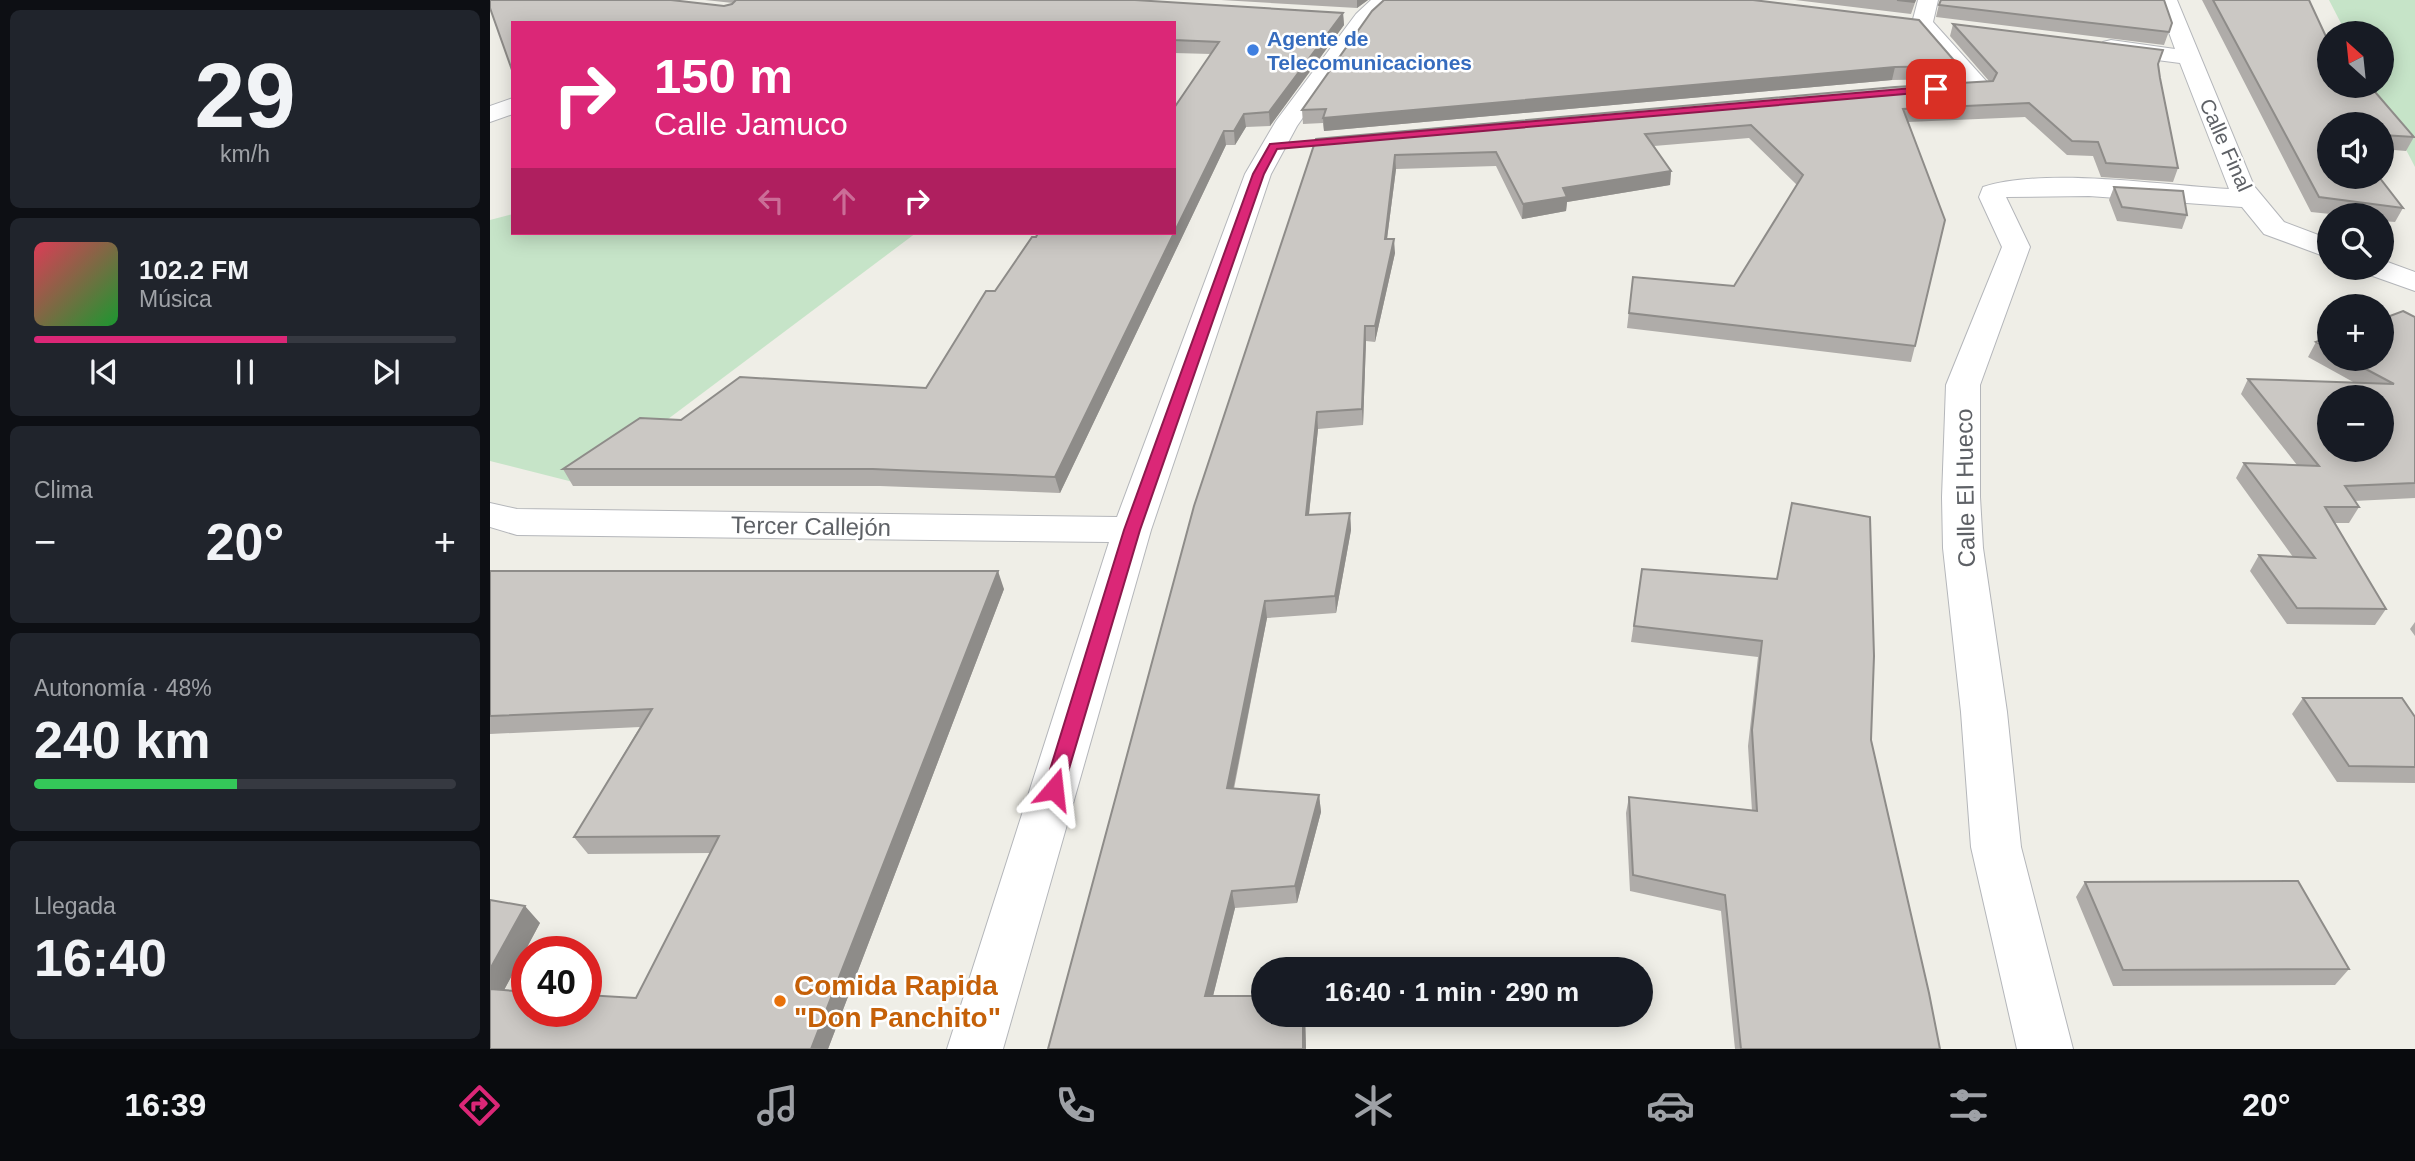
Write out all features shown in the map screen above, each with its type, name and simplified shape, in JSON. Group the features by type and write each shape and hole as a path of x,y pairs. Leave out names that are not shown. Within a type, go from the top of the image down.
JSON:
{"street":[{"name":"Calle Final","path":"2167,0 2241,188 2274,228 2317,245"},
{"path":"975,1049 1132,530 1258,174 1288,145 1285,126 1361,11"},
{"path":"1895,20 1925,11 1948,26"},
{"path":"1917,89 1979,87 1925,11"},
{"path":"2095,45 2189,57"},
{"path":"490,115 511,106"},
{"name":"Calle El Hueco","path":"2045,1049 1996,847 1984,712 1964,548 1961,497 1964,385 2016,247 2004,218 1994,205 1992,193 2010,187 2075,187 2250,199"},
{"path":"2394,274 2415,282"},
{"name":"Tercer Callejón","path":"490,515 517,522 1132,530"}],"green space":[{"path":"2329,0 2415,0 2415,167 2394,126 2394,112 2386,112 2379,98 2394,98 2394,21 2340,21"},
{"path":"511,215 511,235 913,235 648,434 577,483 490,461 490,220"}],"building":[{"path":"490,0 671,0 724,6 736,0 1135,0 1343,13 1269,112 1244,114 1234,131 1224,131 1176,229 1176,105 1219,42 1176,40 1176,21 511,21 511,67 490,8"},
{"path":"1384,0 1753,0 1919,20 1959,66 1895,67 1323,118 1326,109 1302,110 1372,11"},
{"path":"1941,0 2164,0 2172,23 2169,32 1939,5"},
{"path":"2213,0 2309,0 2319,21 2317,98 2380,98 2392,112 2317,112 2317,189 2388,189 2403,208 2394,207 2394,203 2365,203 2319,197"},
{"path":"1953,24 2163,50 2158,64 2178,168 2106,163 2098,142 2072,141 2029,103 1903,109 1945,220 1915,346 1629,313 1633,277 1734,286 1803,175 1751,125 1645,134 1671,171 1563,188 1567,197 1523,204 1496,152 1395,155 1385,239 1394,239 1375,326 1365,326 1362,409 1317,412 1306,515 1350,513 1335,596 1265,601 1227,788 1319,795 1295,886 1232,891 1205,996 1251,996 1251,1027 1303,1027 1303,1049 1048,1049 1194,506 1316,139 1895,87 1993,81 1997,73"},
{"path":"2394,114 2414,137 2394,136"},
{"path":"2114,187 2183,191 2187,215 2122,207"},
{"path":"1173,235 1055,477 873,469 563,469 640,418 681,420 740,377 926,388 986,291 995,291 1032,237"},
{"path":"2403,311 2415,317 2415,483 2345,486 2359,507 2325,507 2386,609 2297,608 2259,555 2315,558 2244,463 2319,466 2248,379 2394,384 2370,371 2394,371 2394,314"},
{"path":"1792,503 1870,517 1874,656 1871,740 1940,1049 1741,1049 1725,895 1633,875 1629,797 1757,811 1752,730 1762,641 1634,626 1642,569 1777,579"},
{"path":"490,571 998,571 811,1049 490,1049 490,989 511,991 511,1027 602,1027 602,996 636,998 719,836 574,837 652,709 490,716"},
{"path":"2303,698 2402,698 2415,717 2415,767 2349,766"},
{"path":"2298,881 2349,969 2123,970 2085,882"},
{"path":"490,900 525,906 490,969"}],"place":[{"name":"Agente de Telecomunicaciones","path":"1253,50"},
{"name":"Comida Rapida \"Don Panchito\"","path":"780,1001"}],"route":[{"path":"1054,789 1132,530 1258,174 1274,146 1892,90 1936,89"}]}
